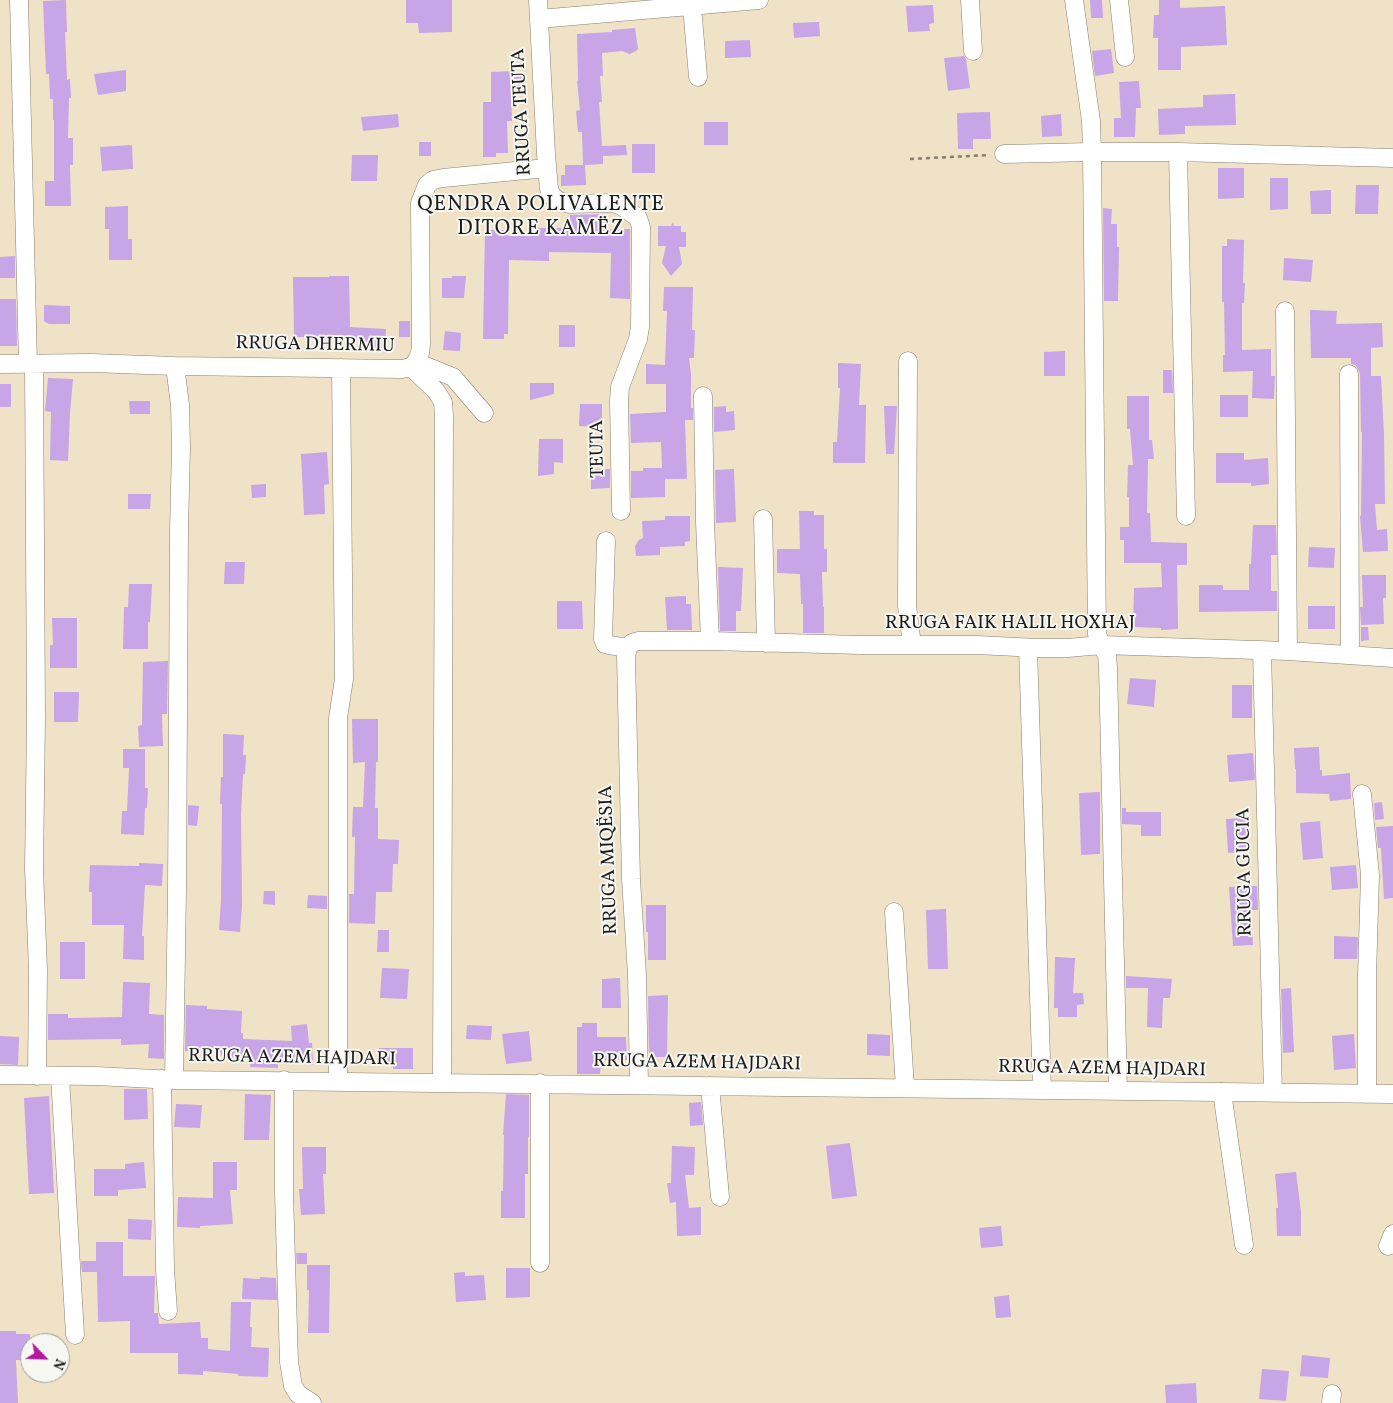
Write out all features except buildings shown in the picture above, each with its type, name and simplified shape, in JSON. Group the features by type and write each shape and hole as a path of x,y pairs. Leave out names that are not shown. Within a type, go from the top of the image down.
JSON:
{"street":[{"path":"19,0 30,364 36,719 34,869 38,970 37,1076"},
{"name":"RRUGA TEUTA","path":"538,0 547,168 549,189 552,196 559,201 569,204 612,203 622,206 638,218 641,227 640,328 638,339 620,386"},
{"path":"539,19 759,0"},
{"path":"970,0 973,51"},
{"path":"1074,0 1091,121 1097,634 1107,655 1108,667 1118,1091"},
{"path":"1119,0 1125,57"},
{"path":"692,6 698,77"},
{"path":"1178,152 1186,516"},
{"path":"1004,154 1178,152 1393,158"},
{"name":"RRUGA DHERMIU","path":"0,364 91,362 175,366 402,369 413,365 420,353 420,203 427,185 433,180 443,178 547,168"},
{"path":"1285,311 1288,651"},
{"path":"908,361 908,606 912,645"},
{"path":"413,365 453,377 484,413"},
{"path":"413,365 436,391 442,402 444,416 442,1082"},
{"path":"168,1311 165,1260 168,1080 177,881 178,530 181,448 180,405 175,366"},
{"path":"338,1081 338,718 344,679 341,368"},
{"path":"1349,374 1350,655"},
{"name":"TEUTA","path":"620,386 621,511"},
{"path":"703,396 705,522 710,641"},
{"path":"763,519 766,643"},
{"name":"RRUGA FAIK HALIL HOXHAJ","path":"606,540 602,639 605,644 609,645 710,641 976,645 1028,648 1068,648 1101,645 1389,655"},
{"name":"RRUGA MIQËSIA","path":"633,644 626,656 631,879 637,975 639,1085"},
{"path":"1028,648 1042,1090"},
{"name":"RRUGA GUCIA","path":"1262,650 1273,1093"},
{"path":"1362,794 1370,875 1367,976 1367,1094"},
{"path":"894,912 905,1088"},
{"name":"RRUGA AZEM HAJDARI","path":"0,1075 168,1080 1393,1094"},
{"path":"60,1076 75,1335"},
{"path":"284,1080 284,1193 289,1362 293,1386 298,1394 312,1403"},
{"path":"540,1083 540,1263"},
{"path":"710,1086 720,1196"},
{"path":"1222,1092 1244,1245"}],"path":[{"path":"910,158 1004,154"}],"district":[{"name":"QENDRA POLIVALENTE DITORE KAMËZ","path":"541,218"}]}
